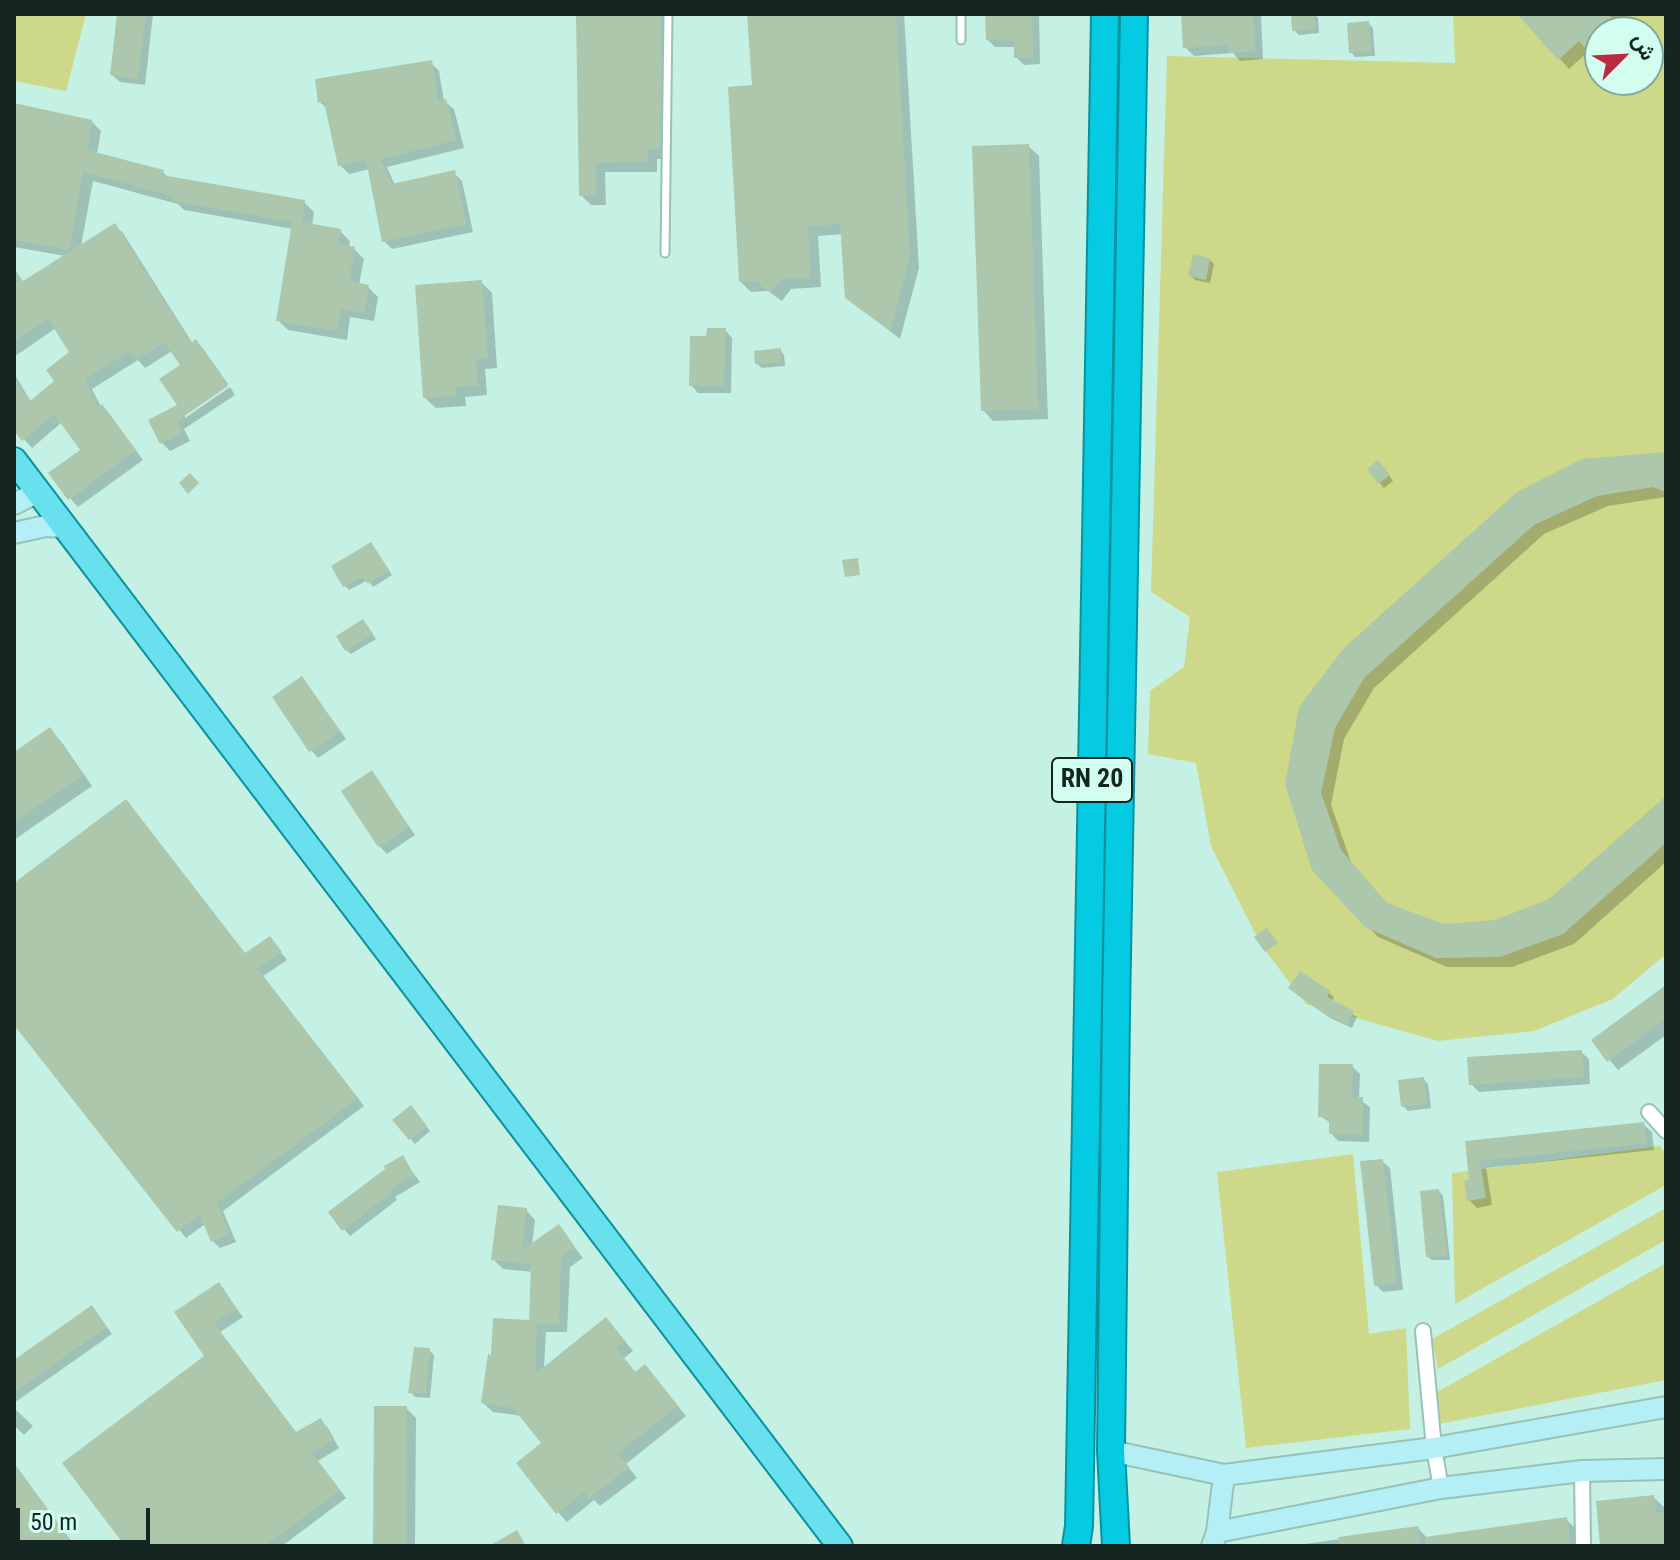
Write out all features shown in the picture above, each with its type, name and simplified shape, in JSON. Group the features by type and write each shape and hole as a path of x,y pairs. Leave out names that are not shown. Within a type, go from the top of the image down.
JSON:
{"highway":[{"name":"RN 20","path":"1076,1546 1080,1510 1105,14"},
{"name":"RN 20","path":"1116,1546 1111,1451 1134,14"}],"main road":[{"path":"14,460 840,1546"}],"street":[{"path":"14,504 38,492"},
{"path":"14,533 46,526 64,527"},
{"path":"1649,1112 1666,1131"},
{"path":"1423,1331 1441,1488"},
{"path":"1111,1451 1224,1475 1434,1448 1666,1407"},
{"path":"1224,1475 1217,1541 1441,1488 1582,1471 1666,1469"},
{"path":"1582,1471 1583,1546"}],"lane":[{"path":"665,253 668,14"},
{"path":"961,14 961,40"}],"green space":[{"path":"16,14 86,14 66,91 14,81"},
{"path":"1453,14 1666,14 1666,954 1613,999 1534,1031 1438,1041 1306,1004 1261,945 1211,846 1196,763 1148,754 1150,691 1184,667 1190,617 1151,592 1167,56 1455,63"},
{"path":"1660,1146 1666,1155 1666,1185 1455,1304 1452,1173"},
{"path":"1353,1154 1369,1334 1406,1328 1410,1429 1246,1448 1217,1172"},
{"path":"1666,1208 1666,1240 1438,1369 1432,1339"},
{"path":"1666,1263 1666,1380 1434,1425 1432,1395"}],"building":[{"path":"117,14 146,14 138,79 110,75"},
{"path":"576,14 662,14 660,149 647,149 648,162 596,163 596,196 579,196"},
{"path":"747,14 896,14 910,257 890,331 845,298 840,224 808,226 811,278 781,279 771,293 756,282 739,282 728,87 752,85"},
{"path":"985,14 1032,14 1033,58 1014,58 1014,40 986,40"},
{"path":"1181,14 1253,14 1255,51 1229,53 1229,45 1183,48"},
{"path":"1291,14 1314,14 1316,29 1292,31"},
{"path":"1517,14 1610,16 1584,16 1584,46 1579,41 1558,60"},
{"path":"1369,21 1371,52 1349,53 1347,23"},
{"path":"432,60 438,101 446,99 457,140 380,159 392,184 455,170 466,224 382,242 366,160 338,166 324,102 318,103 315,79"},
{"path":"14,103 92,120 87,150 164,170 162,175 305,200 302,222 341,229 338,244 355,247 349,281 369,285 364,313 341,309 337,331 276,321 292,222 172,201 173,196 83,172 69,250 14,240"},
{"path":"1029,144 1038,409 981,411 972,146"},
{"path":"115,223 191,343 196,339 228,386 177,421 183,432 160,444 148,420 177,405 159,379 180,365 164,342 136,360 130,351 85,380 98,407 102,404 136,450 68,500 48,473 80,450 54,414 22,441 14,431 14,376 29,402 54,381 46,370 69,352 48,319 14,341 14,268 23,281"},
{"path":"1193,254 1210,258 1206,280 1188,276"},
{"path":"482,280 488,358 476,359 478,386 456,387 456,396 423,398 415,285"},
{"path":"707,328 726,328 724,386 689,386 690,336 706,336"},
{"path":"781,348 782,362 755,364 754,351"},
{"path":"1666,452 1666,492 1653,487 1597,496 1534,525 1364,678 1335,728 1321,793 1341,850 1387,903 1444,924 1495,920 1549,899 1666,796 1666,843 1563,934 1500,957 1436,958 1365,927 1312,870 1285,784 1299,707 1344,648 1517,492 1582,459"},
{"path":"1378,460 1390,475 1378,484 1367,469"},
{"path":"190,473 199,483 188,494 179,483"},
{"path":"371,542 389,570 368,584 363,577 343,587 331,566"},
{"path":"858,558 860,575 845,577 842,560"},
{"path":"363,619 373,634 345,651 336,636"},
{"path":"302,676 340,731 309,752 272,697"},
{"path":"50,727 83,775 14,823 14,752"},
{"path":"372,770 409,827 378,847 341,791"},
{"path":"126,799 245,953 270,936 282,952 257,968 358,1098 217,1203 230,1234 211,1242 200,1215 177,1232 14,1025 14,883"},
{"path":"1267,928 1278,943 1265,952 1254,937"},
{"path":"1300,971 1330,991 1327,997 1354,1011 1347,1025 1323,1013 1288,988"},
{"path":"1666,985 1666,1019 1607,1062 1591,1040"},
{"path":"1582,1050 1584,1077 1469,1085 1467,1057"},
{"path":"1319,1064 1353,1064 1352,1097 1363,1097 1363,1135 1329,1134 1329,1117 1318,1117"},
{"path":"1424,1077 1427,1104 1401,1107 1398,1080"},
{"path":"411,1105 427,1126 409,1140 392,1120"},
{"path":"1644,1122 1647,1143 1480,1161 1486,1198 1467,1201 1464,1181 1469,1180 1465,1141"},
{"path":"403,1155 414,1175 390,1189 392,1192 342,1231 328,1212 385,1169 384,1166"},
{"path":"1383,1159 1397,1283 1374,1286 1360,1161"},
{"path":"1439,1189 1447,1256 1426,1257 1420,1191"},
{"path":"498,1205 527,1208 522,1250 559,1224 575,1247 561,1257 559,1324 537,1323 535,1374 606,1317 625,1341 616,1348 635,1372 645,1364 678,1406 618,1453 629,1467 589,1498 584,1492 556,1514 516,1463 541,1443 513,1408 481,1403 488,1354 491,1355 493,1318 529,1320 531,1264 491,1260"},
{"path":"219,1282 237,1309 214,1323 296,1432 321,1418 333,1440 312,1453 340,1490 265,1546 125,1546 62,1463 204,1356 174,1312"},
{"path":"92,1305 107,1327 14,1392 14,1360"},
{"path":"414,1347 430,1348 426,1394 408,1393"},
{"path":"374,1406 407,1406 406,1546 373,1546"},
{"path":"14,1463 75,1546 14,1546"},
{"path":"1654,1495 1656,1513 1666,1512 1666,1546 1600,1546 1596,1501"},
{"path":"1567,1517 1571,1546 1426,1546 1425,1537"},
{"path":"1418,1526 1421,1546 1339,1546 1338,1537"},
{"path":"517,1530 526,1546 489,1546"}]}
